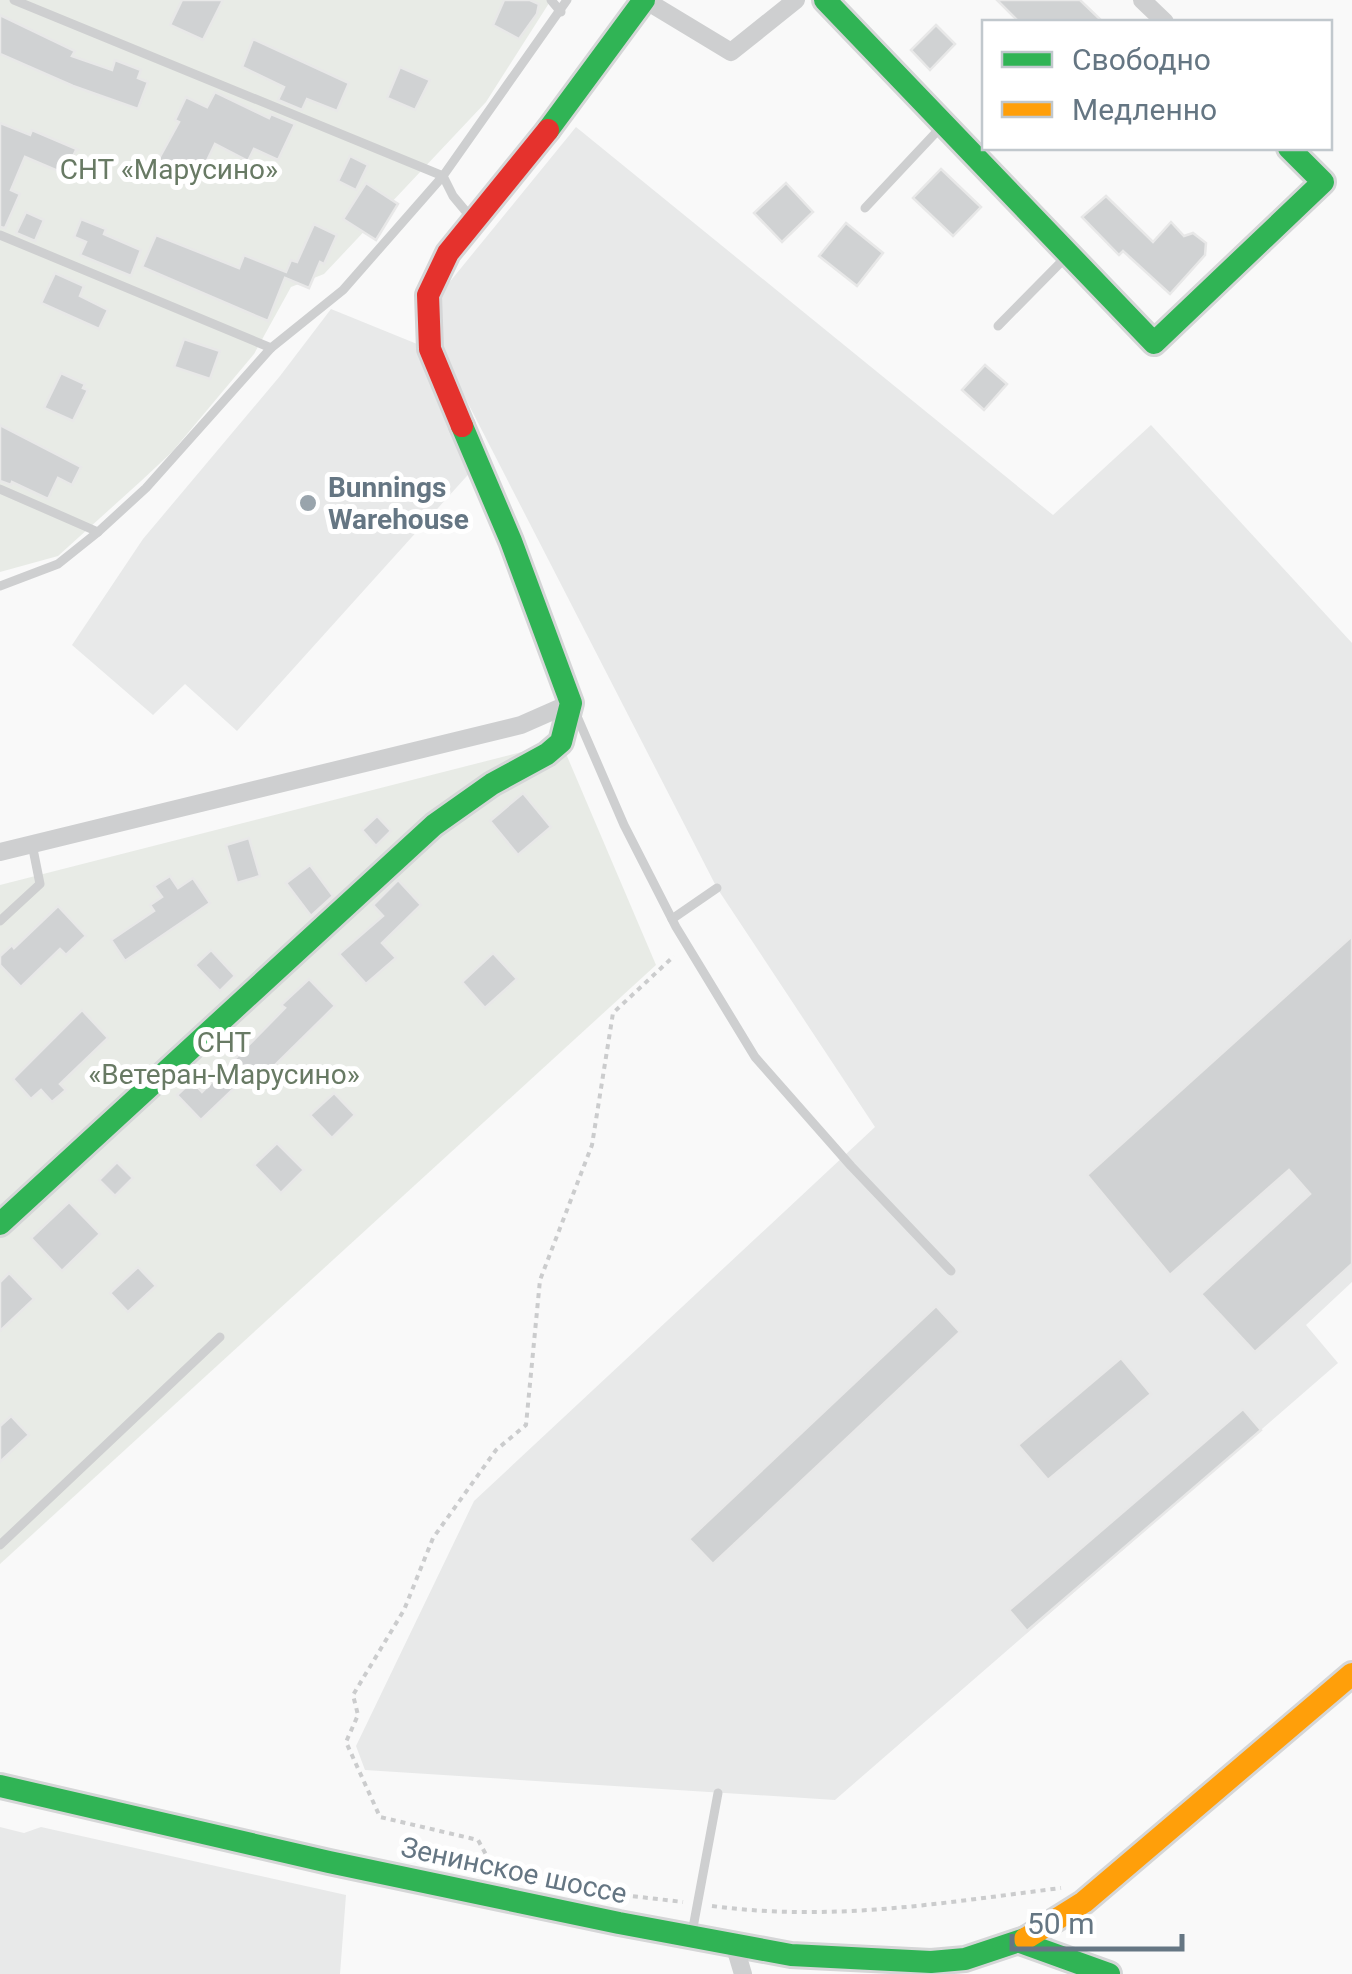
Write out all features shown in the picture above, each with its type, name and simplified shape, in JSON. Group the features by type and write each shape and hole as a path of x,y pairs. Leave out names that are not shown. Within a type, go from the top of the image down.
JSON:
{"street":[{"path":"0,1224 434,826 560,742 571,703 511,540 430,349 428,295 448,253 645,0 731,52 796,0"},
{"path":"825,0 1154,343 1324,182 1291,150"},
{"path":"1142,0 1163,20"},
{"path":"0,852 521,725 571,703"},
{"name":"Зенинское шоссе","path":"0,1786 348,1866 792,1955 930,1962 965,1959 1020,1942 1084,1902 1352,1674"},
{"path":"1020,1942 1109,1974"},
{"path":"734,1944 743,1974"}],"lane":[{"path":"14,0 443,176 474,222"},
{"path":"551,0 561,12"},
{"path":"0,586 58,564 98,532 146,488 271,348 343,290 443,176 567,0"},
{"path":"865,208 944,124"},
{"path":"0,235 271,348"},
{"path":"998,326 1069,254"},
{"path":"0,489 98,532"},
{"path":"571,703 624,825 672,919 755,1057 951,1271"},
{"path":"0,921 40,884 32,844"},
{"path":"672,919 717,888"},
{"path":"0,1545 220,1338"},
{"path":"692,1936 718,1793"}],"path":[{"path":"506,1874 494,1871 478,1840 380,1817 346,1742 358,1715 353,1695 404,1610 433,1538 496,1450 526,1425 540,1280 592,1145 613,1013 686,945"},
{"path":"623,1894 759,1912 868,1912 1070,1886"}],"shaded area":[{"path":"576,127 1053,515 1151,425 1352,643 1352,1282 1306,1325 1338,1363 835,1800 365,1770 356,1746 474,1501 875,1127 717,888 436,341 439,295"},
{"name":"Bunnings Warehouse","path":"331,309 422,346 475,467 237,731 185,684 153,715 72,645 143,539"},
{"path":"0,1827 24,1833 41,1827 346,1895 340,1974 0,1974"}],"green space":[{"name":"СНТ «Марусино»","path":"0,0 551,0 486,102 324,274 291,287 254,354 172,452 58,556 0,572"},
{"name":"СНТ «Ветеран-Марусино»","path":"561,742 656,965 0,1564 0,885"}],"building":[{"path":"182,0 223,0 203,40 170,25"},
{"path":"504,0 539,4 537,14 519,39 493,25"},
{"path":"997,0 1080,0 1101,20 1017,20"},
{"path":"0,15 75,51 72,56 112,70 115,60 141,70 138,78 148,82 138,109 0,54"},
{"path":"936,25 955,44 930,70 911,50"},
{"path":"253,39 349,83 337,111 307,99 302,110 278,100 284,87 242,67"},
{"path":"400,67 430,80 415,110 387,98"},
{"path":"215,92 269,118 271,114 295,124 278,160 254,149 248,161 215,144 194,188 156,164 179,122 175,120 186,97 207,107"},
{"path":"0,123 30,135 32,130 79,150 65,174 25,157 11,190 20,194 5,228 0,227"},
{"path":"350,156 368,165 356,190 338,181"},
{"path":"941,169 981,207 953,236 913,198"},
{"path":"366,183 398,204 376,240 343,219"},
{"path":"786,183 813,212 782,242 754,213"},
{"path":"1106,196 1153,242 1171,222 1184,236 1193,233 1206,243 1205,255 1170,294 1123,251 1119,255 1082,217"},
{"path":"26,212 44,220 35,241 16,233"},
{"path":"81,219 141,250 131,276 80,255 86,242 74,237"},
{"path":"846,223 883,253 857,286 819,256"},
{"path":"314,224 337,235 324,264 320,262 309,288 285,278 268,321 142,267 156,235 239,268 244,255 286,272 291,260 297,262"},
{"path":"55,273 84,286 80,296 108,310 99,329 41,303"},
{"path":"184,339 220,351 210,379 174,367"},
{"path":"985,365 1007,384 984,410 962,390"},
{"path":"61,373 85,384 83,388 88,390 73,421 44,408"},
{"path":"0,425 81,467 72,485 58,478 48,499 12,482 11,485 0,481"},
{"path":"523,793 551,827 518,855 490,821"},
{"path":"377,816 391,831 376,846 362,830"},
{"path":"249,838 260,876 237,883 226,845"},
{"path":"310,865 333,896 311,916 286,883"},
{"path":"170,876 178,888 193,878 210,903 125,961 111,940 154,911 150,905 162,897 154,886"},
{"path":"398,880 421,905 382,943 396,958 366,984 339,954 383,916 373,905"},
{"path":"58,906 86,936 66,955 60,949 21,987 0,965 0,956 12,945 14,948"},
{"path":"1352,936 1352,1264 1255,1352 1201,1294 1310,1194 1289,1170 1170,1275 1087,1175"},
{"path":"211,950 235,976 220,991 195,965"},
{"path":"493,953 517,979 485,1008 462,982"},
{"path":"309,979 335,1006 258,1082 250,1073 201,1120 177,1095 192,1081 202,1092"},
{"path":"82,1010 108,1038 60,1084 66,1090 52,1102 41,1090 31,1099 13,1079"},
{"path":"334,1093 355,1115 332,1138 310,1115"},
{"path":"277,1143 304,1170 281,1193 254,1165"},
{"path":"117,1162 133,1178 115,1196 99,1180"},
{"path":"69,1202 100,1234 62,1271 31,1238"},
{"path":"138,1267 156,1286 128,1312 110,1293"},
{"path":"9,1273 34,1299 0,1331 0,1282"},
{"path":"936,1306 960,1332 713,1564 689,1539"},
{"path":"1121,1358 1151,1394 1048,1480 1018,1445"},
{"path":"1243,1409 1261,1430 1027,1631 1009,1610"},
{"path":"11,1416 29,1435 0,1462 0,1426"}],"traffic: fast":[{"path":"548,130 644,0"},
{"path":"825,0 1154,343 1323,182 1291,150"},
{"path":"0,1224 434,825 561,742 571,703 511,541 462,426"},
{"path":"0,1786 329,1862 791,1955 931,1962 965,1959 1025,1939"},
{"path":"1020,1942 1109,1974"}],"traffic: slow":[{"path":"1025,1939 1084,1902 1352,1674"}],"traffic: jam":[{"path":"462,426 430,349 428,295 448,253 548,130"}],"place":[{"name":"Bunnings Warehouse","path":"308,503"}]}
